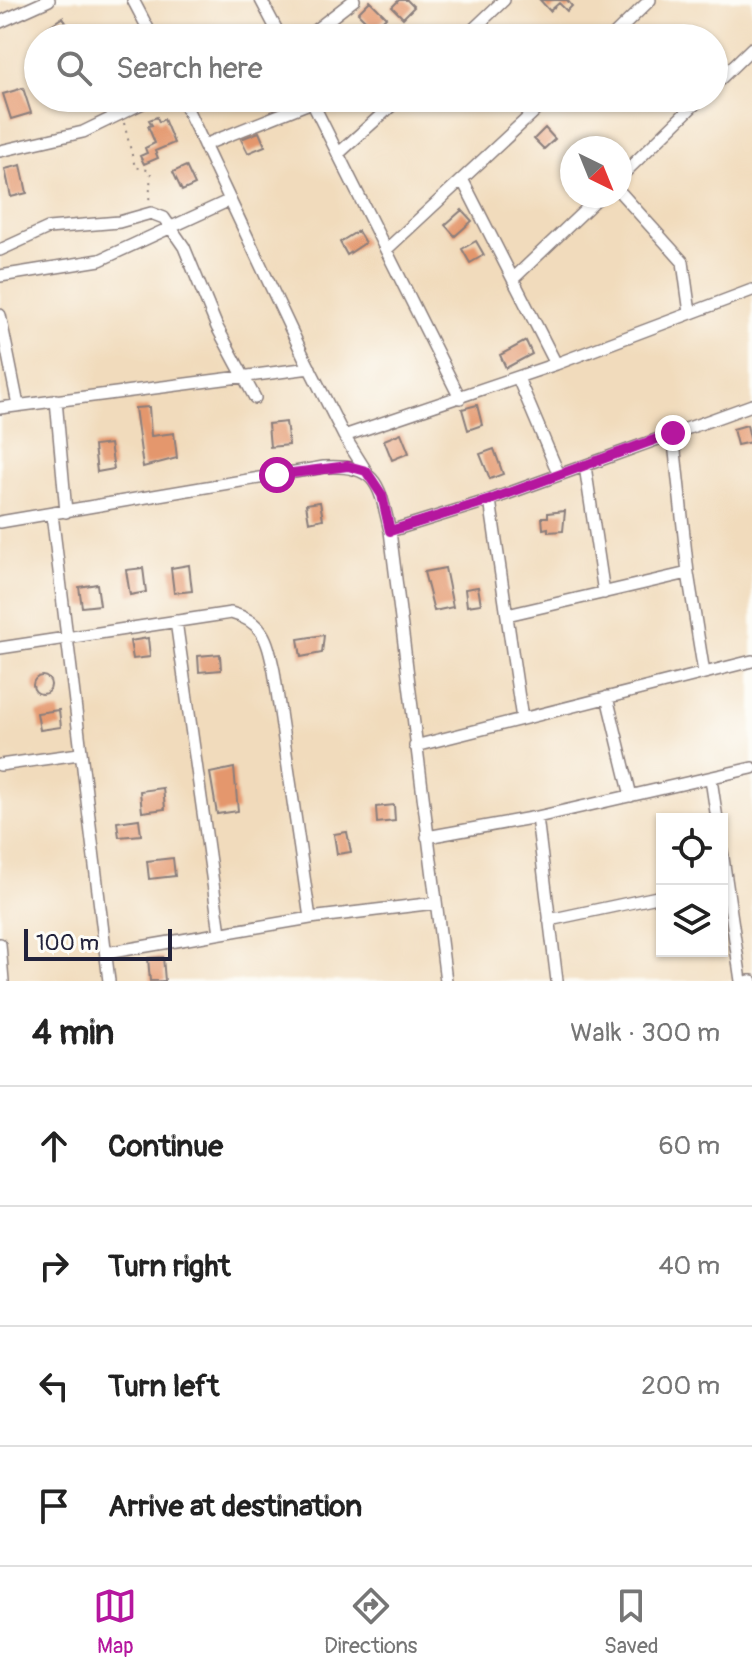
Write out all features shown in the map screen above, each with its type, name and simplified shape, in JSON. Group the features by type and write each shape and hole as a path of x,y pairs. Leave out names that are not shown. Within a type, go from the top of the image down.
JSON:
{"street":[{"path":"0,22 49,0"},
{"path":"133,0 146,24"},
{"path":"261,0 274,24"},
{"path":"323,24 354,0"},
{"path":"479,24 504,0"},
{"path":"625,24 650,0"},
{"path":"728,71 752,48"},
{"path":"0,151 83,132 122,112"},
{"path":"189,112 344,436 382,495 390,531 446,981"},
{"path":"204,145 282,112"},
{"path":"317,112 460,398"},
{"path":"338,154 384,112"},
{"path":"387,249 534,112"},
{"path":"632,165 687,112"},
{"path":"462,179 556,364"},
{"path":"0,276 100,260 230,200"},
{"path":"632,205 683,262 690,313"},
{"path":"513,279 587,208"},
{"path":"0,250 48,228 119,222 151,213 164,218 173,227 201,284 217,327 255,398"},
{"path":"344,436 518,378 752,290"},
{"path":"0,315 18,405"},
{"path":"0,408 310,368"},
{"path":"518,378 559,475"},
{"path":"56,400 66,512"},
{"path":"390,531 490,500 752,405"},
{"path":"673,433 688,573 704,673"},
{"path":"0,522 324,467 348,466 366,471"},
{"path":"585,466 604,593"},
{"path":"490,500 522,719"},
{"path":"52,514 109,981"},
{"path":"507,615 688,573"},
{"path":"0,648 231,613 249,618 262,632 274,671 310,918"},
{"path":"176,621 220,933"},
{"path":"415,746 752,661"},
{"path":"607,697 631,796"},
{"path":"0,765 79,754"},
{"path":"427,837 537,817 752,768"},
{"path":"711,779 716,813"},
{"path":"537,817 557,981"},
{"path":"724,885 741,981"},
{"path":"549,920 656,897"},
{"path":"106,953 310,918 435,903"},
{"path":"0,944 3,981"}],"path":[{"path":"124,112 123,121 135,167 151,171 151,213"}],"building":[{"path":"399,0 407,0 414,7 403,18 392,7"},
{"path":"540,0 567,0 572,6 567,11 559,3 550,11"},
{"path":"370,1 386,17 379,24 369,24 358,13"},
{"path":"63,17 67,24 52,24"},
{"path":"23,88 24,112 31,113 11,119 3,94"},
{"path":"157,117 159,122 164,119 174,143 155,151 158,158 144,164 140,156 147,153 145,148 155,143 148,126 152,125 149,120"},
{"path":"545,128 555,139 544,149 534,139"},
{"path":"259,132 265,146 248,153 241,139"},
{"path":"21,165 27,193 11,197 5,169"},
{"path":"186,166 195,185 182,191 173,172"},
{"path":"462,210 472,221 455,236 445,225"},
{"path":"358,231 365,243 347,255 340,242"},
{"path":"476,241 484,255 470,263 462,249"},
{"path":"526,341 532,354 506,368 500,355"},
{"path":"477,405 482,425 468,430 462,409"},
{"path":"149,407 151,436 174,433 177,458 143,467 135,408"},
{"path":"286,422 289,445 270,447 268,424"},
{"path":"747,425 751,442 737,445 733,429"},
{"path":"401,433 409,453 392,460 384,440"},
{"path":"110,444 114,469 97,472 94,446"},
{"path":"494,449 503,474 490,479 480,454"},
{"path":"320,502 323,519 309,522 306,504"},
{"path":"565,511 563,531 548,532 548,528 543,529 542,517"},
{"path":"189,565 192,591 174,593 171,568"},
{"path":"143,568 146,592 130,595 126,570"},
{"path":"445,568 453,607 434,611 424,572"},
{"path":"97,584 100,605 82,607 79,587"},
{"path":"478,587 481,604 467,606 465,589"},
{"path":"324,635 322,653 301,657 298,639"},
{"path":"148,638 150,657 133,659 130,641"},
{"path":"220,654 221,670 199,672 198,656"},
{"path":"42,676 51,685 42,694 33,685"},
{"path":"59,710 61,727 40,730 37,713"},
{"path":"234,768 238,811 217,814 210,773"},
{"path":"163,788 165,809 142,812 140,791"},
{"path":"394,805 395,821 377,823 376,807"},
{"path":"139,819 141,835 119,837 117,822"},
{"path":"347,832 351,852 337,854 334,834"},
{"path":"173,858 175,876 149,879 147,861"},
{"path":"163,957 165,981 150,981 148,958"}],"route":[{"path":"277,475 324,467 348,466 366,471 382,495 390,531 490,500 673,433"}]}
